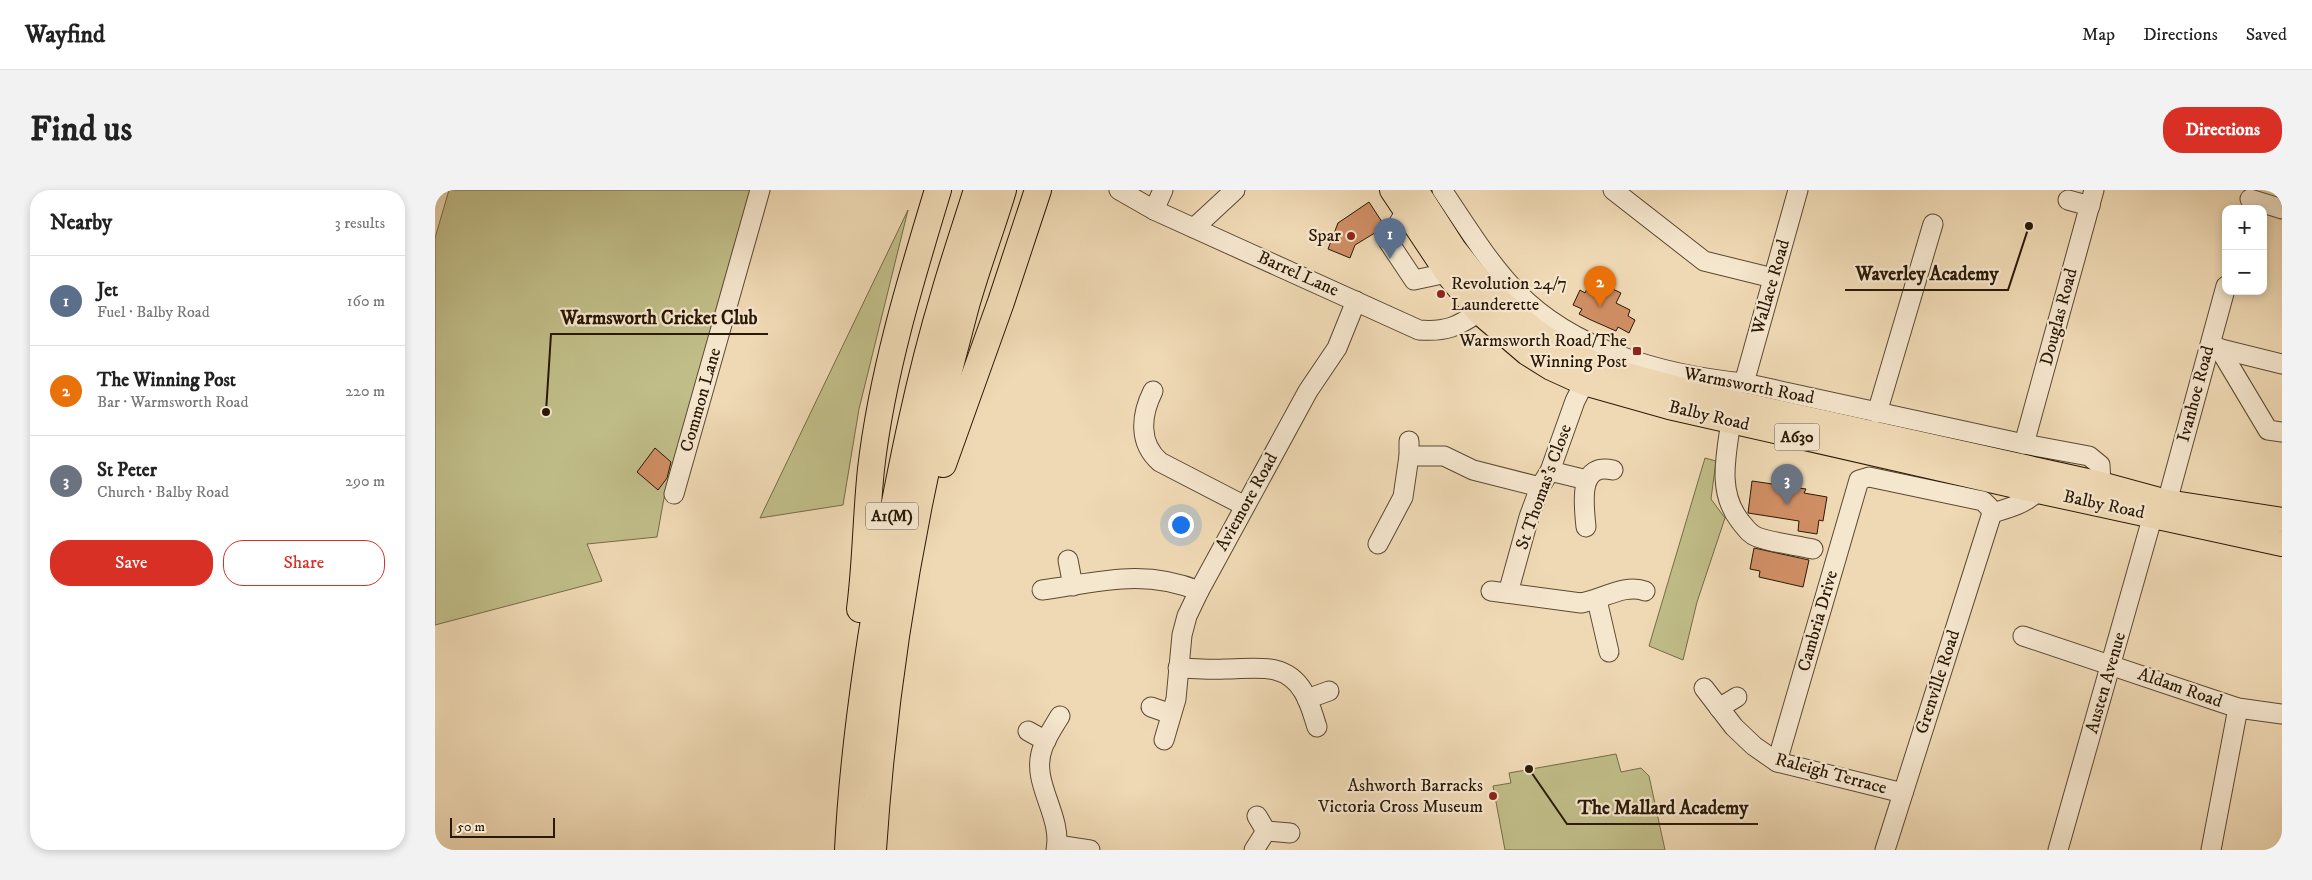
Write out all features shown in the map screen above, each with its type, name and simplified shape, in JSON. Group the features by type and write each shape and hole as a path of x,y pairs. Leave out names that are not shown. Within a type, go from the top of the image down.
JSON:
{"highway":[{"path":"854,779 854,650 861,604 871,468 896,334 938,190"},
{"name":"A1(M)","path":"848,850 854,779 871,633 913,416 944,295 977,190"},
{"name":"A1(M)","path":"873,850 880,771 899,618 917,510 966,307 1003,190"},
{"path":"880,771 912,590 928,515 946,452 1001,302 1038,190"}],"main road":[{"name":"Balby Road","path":"1392,190 1447,273 1479,312 1527,353 1551,368 1584,383 1731,422 2038,491 2160,508 2282,520"},
{"name":"Balby Road","path":"1416,190 1454,249 1485,288 1542,336 1574,355 1638,379 1704,396 2101,484 2160,508 2282,544"}],"street":[{"name":"Common Lane","path":"674,494 760,190"},
{"name":"Barrel Lane","path":"1119,190 1154,210 1419,330 1451,329 1479,312"},
{"path":"1154,210 1163,190"},
{"path":"1194,228 1235,190"},
{"name":"Warmsworth Road","path":"1442,190 1485,254 1514,289 1562,328 1599,348 1644,364 1713,380 1744,383 1877,413 2089,456 2100,465 2101,484"},
{"path":"1613,190 1704,261 1773,278"},
{"name":"Wallace Road","path":"1744,383 1798,190"},
{"path":"2067,200 2092,198"},
{"name":"Douglas Road","path":"2024,444 2092,198"},
{"path":"2250,199 2282,209"},
{"path":"1406,211 1388,241 1414,280 1447,273"},
{"path":"1877,413 1933,224"},
{"name":"Ivanhoe Road","path":"2160,508 2214,347 2224,295"},
{"name":"Aviemore Road","path":"1164,740 1176,699 1182,635 1187,616 1308,391 1337,348 1356,300"},
{"path":"2214,347 2282,364"},
{"path":"2214,347 2268,430 2282,432"},
{"name":"St Thomas's Close","path":"1584,383 1575,401 1550,471 1540,487 1499,592 1569,602 1597,600 1623,590 1645,591"},
{"path":"1153,391 1144,418 1146,441 1153,455 1160,462 1245,506"},
{"path":"1731,422 1724,478 1726,496 1735,514 1747,530 1755,536 1813,549"},
{"path":"1378,544 1403,497 1409,448 1444,456 1473,470 1540,487"},
{"path":"1586,527 1583,504 1587,480 1591,473 1597,470 1613,470"},
{"path":"1550,471 1587,480"},
{"name":"Cambria Drive","path":"1777,762 1859,480 1869,477 1983,501 1989,506 1992,513"},
{"path":"1992,513 2020,504 2030,499 2038,491"},
{"name":"Austen Avenue","path":"2058,850 2111,664 2160,508"},
{"name":"Grenville Road","path":"1885,850 1992,513"},
{"path":"1068,560 1073,586"},
{"path":"1043,590 1136,577 1178,583 1199,592"},
{"path":"1597,600 1609,652"},
{"name":"Aldam Road","path":"2023,636 2238,708 2282,714"},
{"path":"1178,668 1225,670 1264,667 1285,675 1302,689 1317,727"},
{"name":"Raleigh Terrace","path":"1704,688 1734,727 1754,746 1777,762 1903,793"},
{"path":"1307,700 1329,691"},
{"path":"1719,708 1737,697"},
{"path":"1151,707 1171,714"},
{"path":"2211,850 2238,708"},
{"path":"1060,716 1041,753 1039,770 1041,783 1057,827 1057,848 1090,850"},
{"path":"1028,731 1046,741"},
{"path":"1254,850 1262,824 1290,833"}],"shaded area":[{"path":"449,190 753,190 664,498 657,537 587,544 602,581 435,625 435,238"},
{"path":"908,210 859,409 843,505 760,518"},
{"path":"1705,458 1716,461 1711,499 1725,518 1697,602 1683,660 1649,646"},
{"path":"1616,754 1621,772 1641,768 1649,776 1665,850 1505,850 1493,786 1511,783 1509,773"}],"building":[{"name":"Spar","path":"1369,202 1384,225 1383,228 1355,245 1350,258 1328,249 1338,223"},
{"path":"1592,279 1621,293 1616,303 1630,310 1628,316 1635,320 1629,333 1618,327 1616,331 1579,314 1582,309 1573,305 1580,290 1585,293"},
{"path":"655,448 671,462 667,478 658,490 637,472"},
{"path":"1752,481 1806,489 1804,493 1827,497 1823,521 1819,520 1817,534 1798,531 1799,521 1748,513"},
{"path":"1754,548 1809,560 1803,587 1759,577 1760,571 1750,569"}],"place":[{"name":"Waverley Academy","path":"2029,226"},
{"name":"Spar","path":"1351,236"},
{"name":"Jet","path":"1390,259"},
{"name":"Revolution 24/7 Launderette","path":"1441,294"},
{"name":"The Winning Post","path":"1600,307"},
{"name":"Warmsworth Road/The Winning Post","path":"1637,351"},
{"name":"Warmsworth Cricket Club","path":"546,412"},
{"name":"St Peter","path":"1787,505"},
{"name":"The Mallard Academy","path":"1529,769"},
{"name":"Ashworth Barracks Victoria Cross Museum","path":"1493,796"}]}
